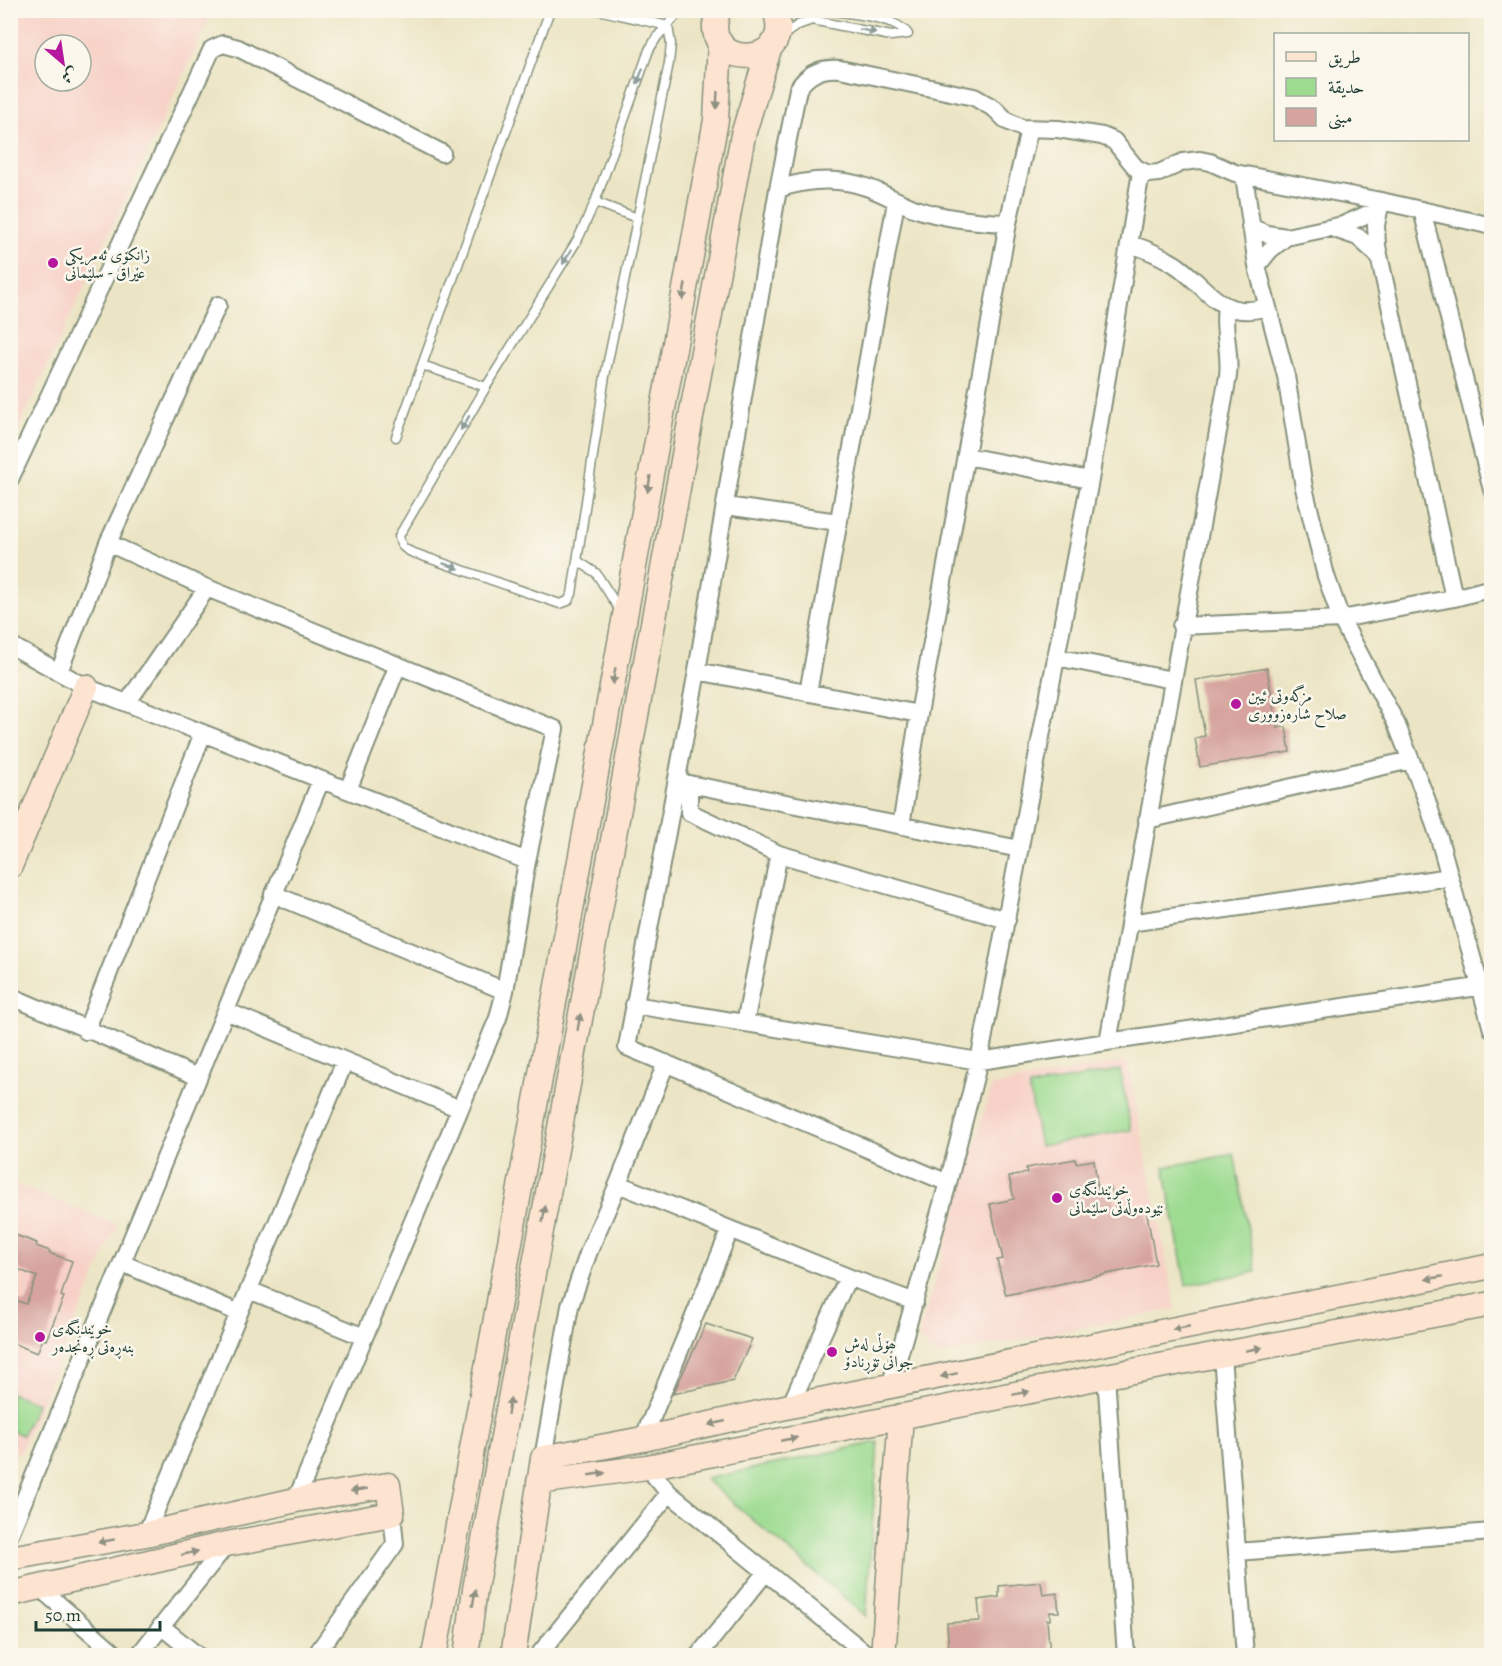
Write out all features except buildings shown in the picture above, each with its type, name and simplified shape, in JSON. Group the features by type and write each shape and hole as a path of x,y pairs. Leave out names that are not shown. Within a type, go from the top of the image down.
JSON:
{"street":[{"path":"434,1656 716,120 720,42 716,32 718,11"},
{"path":"465,1656 743,135 779,26 775,11"},
{"path":"720,42 733,54 742,57 752,57 772,45"},
{"path":"10,478 213,49 224,44 238,48 442,153"},
{"path":"948,1183 627,1047 682,782 697,671 778,189 798,89 810,75 826,69 840,69 974,97 995,109 1015,125 1029,130 1069,130 1108,138 1119,146 1131,164 1142,172 1159,173 1183,162 1200,160 1244,175 1380,205 1422,210 1491,226"},
{"path":"902,826 919,714 1008,223 1029,130"},
{"path":"890,1387 948,1183 979,1061 1090,480 1142,172"},
{"path":"1244,175 1257,266 1286,376 1304,488 1314,532 1341,618 1378,687 1412,760 1486,986 1491,1029"},
{"path":"778,189 808,181 839,181 869,188 897,202 940,216 1008,223"},
{"path":"808,693 897,202"},
{"path":"1250,227 1267,234 1286,237 1355,220 1380,205"},
{"path":"1380,205 1376,235 1379,256 1454,598"},
{"path":"1422,210 1491,490"},
{"path":"1330,228 1358,237 1379,256"},
{"path":"1257,266 1270,250 1286,237"},
{"path":"1130,244 1161,256 1176,265 1209,296 1226,307 1246,311 1267,307"},
{"path":"59,672 108,543 218,305"},
{"path":"1107,1042 1229,366 1224,327 1226,307"},
{"path":"966,456 1090,480"},
{"path":"726,506 838,522"},
{"path":"108,543 207,588 555,729 527,861 505,991 498,1018 296,1500"},
{"path":"127,703 207,588"},
{"path":"1181,626 1341,618 1454,598 1491,588"},
{"path":"10,645 86,687 527,861"},
{"path":"1056,657 1172,680"},
{"path":"348,790 399,665"},
{"path":"697,671 919,714"},
{"path":"10,866 17,826 86,687"},
{"path":"86,1031 203,733"},
{"path":"1147,820 1412,760"},
{"path":"10,1534 321,780"},
{"path":"682,782 1020,849"},
{"path":"682,782 689,812 779,854 1006,920"},
{"path":"745,1023 779,854"},
{"path":"1129,923 1450,878"},
{"path":"273,894 505,991"},
{"path":"634,1005 979,1061 1486,986"},
{"path":"10,996 86,1031 198,1077"},
{"path":"226,1011 460,1109"},
{"path":"146,1534 345,1061"},
{"path":"513,1656 539,1482 570,1306 589,1251 666,1063"},
{"path":"618,1184 915,1302"},
{"path":"730,1230 643,1439 647,1467 669,1493 869,1656"},
{"path":"122,1263 239,1313"},
{"path":"543,1458 987,1366 1491,1266"},
{"path":"790,1406 848,1277"},
{"path":"249,1290 364,1337"},
{"path":"539,1482 647,1467 1106,1376 1491,1304"},
{"path":"1222,1355 1245,1656"},
{"path":"987,1366 992,1399"},
{"path":"1106,1376 1126,1656"},
{"path":"883,1656 901,1416"},
{"path":"10,1558 146,1534 296,1500 388,1485 395,1544 315,1656"},
{"path":"538,1656 669,1493"},
{"path":"10,1594 227,1544 392,1514"},
{"path":"1237,1552 1491,1532"},
{"path":"138,1656 227,1544"},
{"path":"698,1656 766,1572"},
{"path":"40,1588 118,1656"},
{"path":"160,1626 198,1656"}],"lane":[{"path":"396,437 550,10"},
{"path":"598,10 668,26"},
{"path":"668,26 671,54 605,376 578,561 571,598 564,604 560,604 411,552 404,549 399,536 486,387 578,239 595,202 649,50 657,37 681,10"},
{"path":"812,20 815,10"},
{"path":"772,45 798,25 812,20 891,36 908,34 901,26 890,22 827,10"},
{"path":"595,202 637,218"},
{"path":"422,365 486,387"},
{"path":"578,561 597,573 624,619"}],"shaded area":[{"name":"زانکۆی ئەمریکی عێراق - سلێمانی","path":"10,11 213,11 11,444"},
{"name":"خوێندنگەی نێوده‌وڵه‌تی سلێمانی","path":"1127,1061 1176,1309 936,1356 918,1338 992,1086"},
{"name":"خوێندنگەی بنەڕەتی ڕەنجدەر","path":"10,1182 117,1225 20,1453 10,1449"}],"green space":[{"path":"1120,1070 1131,1130 1040,1146 1029,1087"},
{"path":"1234,1154 1256,1272 1186,1285 1164,1167"},
{"path":"10,1393 37,1403 22,1435 11,1430"},
{"path":"878,1442 866,1616 705,1479"}],"place":[{"name":"زانکۆی ئەمریکی عێراق - سلێمانی","path":"53,263"},
{"name":"مزگەوتی ئیبن صلاح شارەزووری","path":"1236,704"},
{"name":"خوێندنگەی نێوده‌وڵه‌تی سلێمانی","path":"1057,1198"},
{"name":"خوێندنگەی بنەڕەتی ڕەنجدەر","path":"40,1337"},
{"name":"ھۆڵی لەش جوانی تۆڕنادۆ","path":"832,1352"}]}
